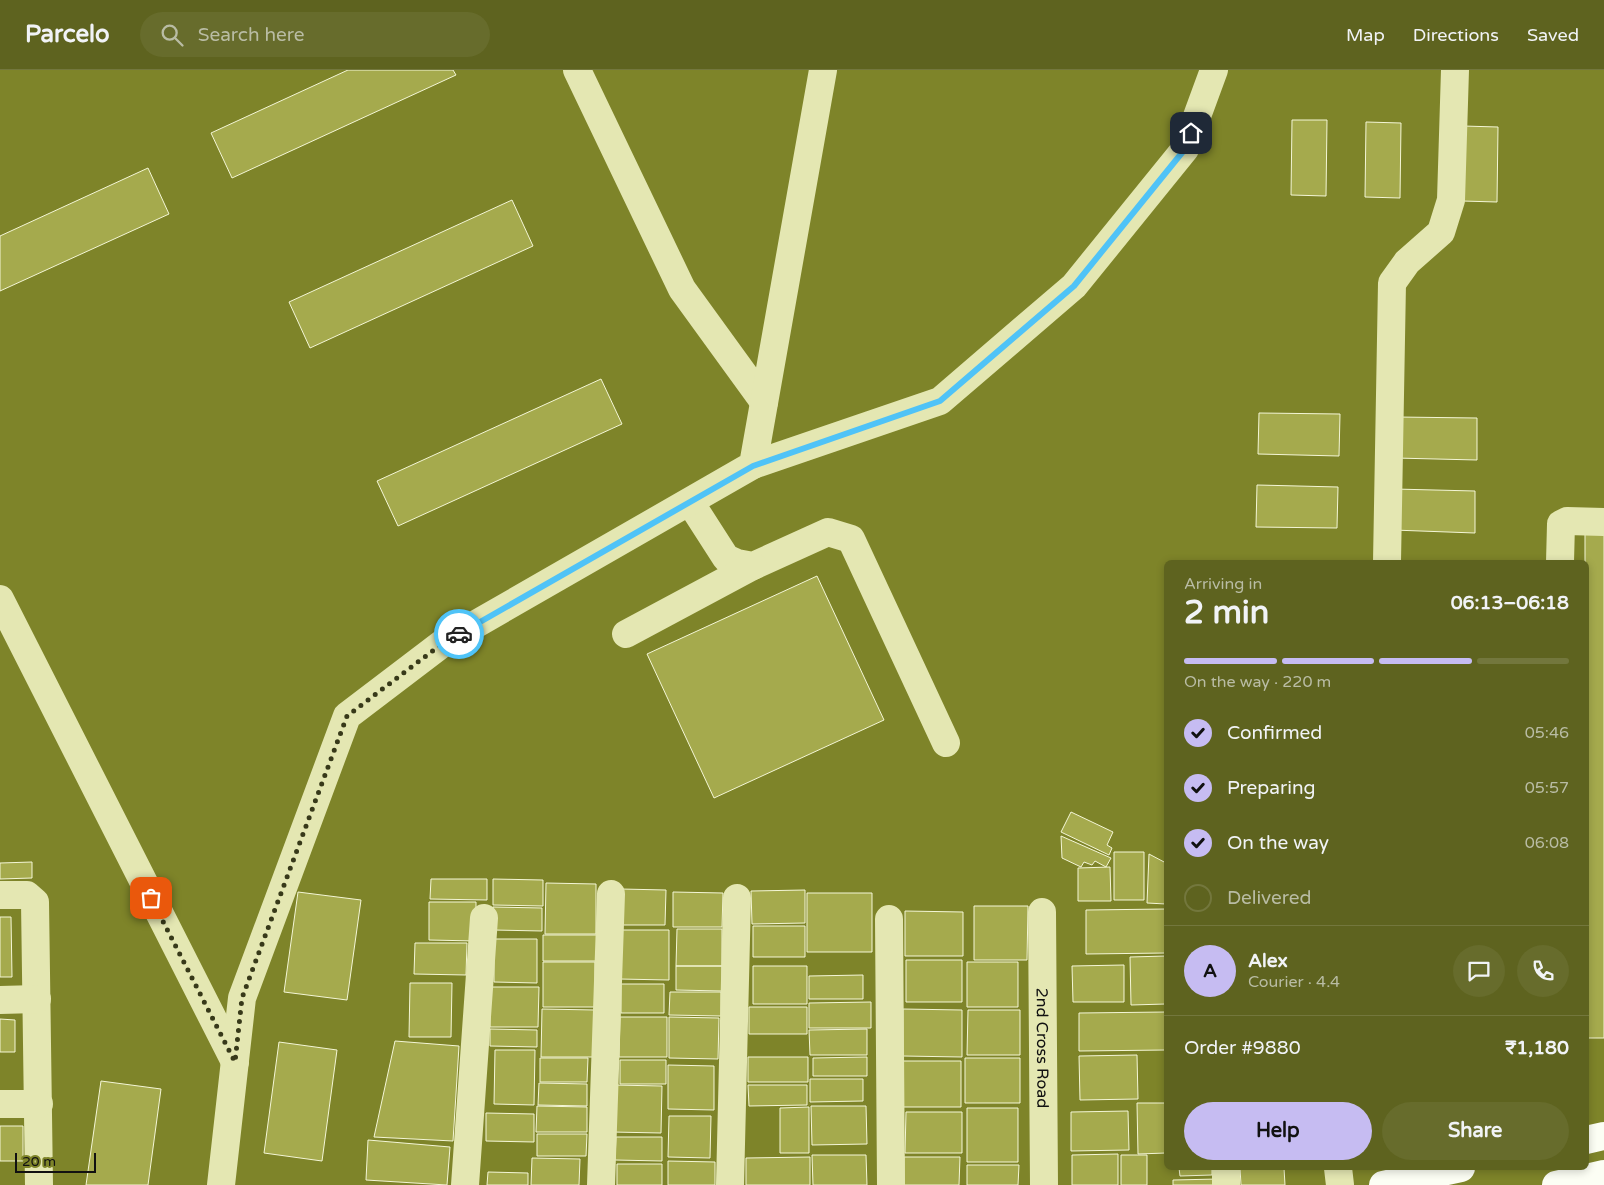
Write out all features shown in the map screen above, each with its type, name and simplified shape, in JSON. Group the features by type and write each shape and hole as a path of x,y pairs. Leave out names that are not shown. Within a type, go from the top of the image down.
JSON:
{"main road":[{"path":"1589,1139 1604,1136"},
{"path":"1383,1185 1452,1170"},
{"path":"1556,1185 1604,1174"}],"street":[{"path":"578,70 682,289 764,402"},
{"path":"753,466 824,70"},
{"path":"221,1185 242,998 347,716 443,643 753,466 940,401 1074,286 1185,149 1214,70"},
{"path":"1387,560 1392,283 1407,262 1441,232 1451,200 1455,70"},
{"path":"690,502 726,558 736,563 753,566"},
{"path":"1560,560 1560,524 1567,521 1604,522"},
{"path":"626,634 753,566 828,532 851,539 946,743"},
{"path":"0,599 235,1062"},
{"path":"601,1185 610,894"},
{"path":"0,895 27,895 35,902 39,1185"},
{"path":"730,1185 737,898"},
{"name":"2nd Cross Road","path":"1042,912 1044,1185"},
{"path":"465,1185 484,918"},
{"path":"889,919 891,1185"},
{"path":"0,1000 37,999"},
{"path":"0,1104 39,1104"},
{"path":"1226,1170 1226,1185"},
{"path":"1338,1170 1340,1185"}],"building":[{"path":"348,70 453,70 456,75 232,178 211,133"},
{"path":"1292,120 1327,120 1326,196 1291,195"},
{"path":"1366,122 1401,123 1400,198 1365,197"},
{"path":"1463,126 1498,127 1497,202 1462,201"},
{"path":"148,168 169,214 0,291 0,236"},
{"path":"512,200 533,246 310,348 289,302"},
{"path":"601,379 622,424 398,526 377,481"},
{"path":"1259,413 1340,414 1339,456 1258,454"},
{"path":"1397,417 1477,418 1477,460 1395,458"},
{"path":"1257,485 1338,487 1337,528 1256,527"},
{"path":"1394,489 1475,491 1475,533 1393,530"},
{"path":"1585,533 1604,534 1604,1038 1589,1038 1589,560 1585,560"},
{"path":"817,576 884,720 714,798 647,654"},
{"path":"1071,812 1113,832 1107,845 1112,848 1109,855 1061,832"},
{"path":"1061,836 1111,858 1106,867 1095,861 1092,865 1084,862 1081,867 1062,858"},
{"path":"1114,852 1144,852 1144,900 1114,900"},
{"path":"1149,854 1164,862 1164,904 1147,903"},
{"path":"32,862 32,878 0,879 0,863"},
{"path":"1110,867 1111,901 1078,901 1078,868"},
{"path":"431,879 487,879 487,900 430,899"},
{"path":"493,879 543,880 543,906 493,905"},
{"path":"546,883 596,884 596,934 545,934"},
{"path":"621,889 666,890 665,925 620,925"},
{"path":"805,890 805,923 752,924 751,891"},
{"path":"298,892 361,900 347,1000 284,992"},
{"path":"673,892 723,893 722,927 673,927"},
{"path":"807,893 872,893 872,952 807,952"},
{"path":"429,902 476,902 476,941 429,940"},
{"path":"974,906 1028,906 1027,960 974,960"},
{"path":"493,907 542,908 542,931 493,930"},
{"path":"1164,909 1164,953 1086,954 1086,910"},
{"path":"905,911 963,912 963,956 905,956"},
{"path":"0,917 11,917 12,977 0,977"},
{"path":"753,926 805,926 805,957 753,957"},
{"path":"677,929 722,929 722,966 676,966"},
{"path":"620,930 669,930 669,980 619,979"},
{"path":"543,935 598,935 598,961 543,961"},
{"path":"494,939 537,939 537,983 494,982"},
{"path":"415,943 467,943 466,975 414,974"},
{"path":"1164,956 1164,1004 1131,1005 1130,957"},
{"path":"906,960 962,960 962,1002 906,1002"},
{"path":"543,962 595,962 595,1007 543,1007"},
{"path":"967,962 1018,962 1018,1007 967,1007"},
{"path":"1124,965 1124,1002 1073,1002 1072,966"},
{"path":"676,966 722,966 722,991 676,990"},
{"path":"753,966 807,966 807,1004 753,1004"},
{"path":"863,975 863,999 809,999 809,976"},
{"path":"410,983 452,983 451,1037 409,1037"},
{"path":"621,984 664,984 664,1013 621,1013"},
{"path":"490,987 539,987 538,1027 490,1027"},
{"path":"670,992 721,992 721,1016 669,1015"},
{"path":"871,1002 871,1028 809,1028 809,1003"},
{"path":"749,1007 807,1007 807,1034 749,1034"},
{"path":"542,1009 595,1010 594,1057 541,1057"},
{"path":"903,1009 962,1010 962,1057 903,1056"},
{"path":"968,1010 1020,1010 1020,1055 967,1055"},
{"path":"1164,1012 1164,1050 1079,1051 1079,1013"},
{"path":"620,1017 667,1017 667,1057 619,1057"},
{"path":"669,1017 719,1018 718,1059 669,1058"},
{"path":"0,1019 15,1020 15,1052 0,1052"},
{"path":"490,1029 537,1030 537,1047 490,1046"},
{"path":"867,1029 867,1055 810,1055 809,1030"},
{"path":"395,1041 459,1046 453,1141 374,1137"},
{"path":"279,1042 337,1050 322,1161 264,1153"},
{"path":"495,1050 535,1050 534,1105 494,1104"},
{"path":"1137,1055 1138,1099 1080,1100 1079,1056"},
{"path":"748,1057 808,1057 808,1082 748,1082"},
{"path":"867,1057 867,1076 813,1076 813,1058"},
{"path":"540,1058 588,1058 587,1082 540,1082"},
{"path":"965,1058 1020,1058 1020,1103 965,1103"},
{"path":"620,1060 666,1060 666,1084 620,1084"},
{"path":"903,1061 961,1061 961,1107 903,1107"},
{"path":"668,1065 714,1066 714,1110 668,1109"},
{"path":"810,1079 863,1079 863,1101 810,1102"},
{"path":"101,1081 161,1089 148,1185 86,1185"},
{"path":"539,1083 587,1084 587,1106 538,1105"},
{"path":"613,1085 662,1086 661,1133 612,1132"},
{"path":"748,1085 807,1085 807,1105 749,1106"},
{"path":"1137,1103 1164,1103 1164,1153 1138,1154"},
{"path":"537,1106 587,1107 587,1132 536,1132"},
{"path":"811,1106 866,1106 867,1144 812,1145"},
{"path":"809,1107 809,1153 780,1153 780,1108"},
{"path":"967,1108 1018,1108 1018,1162 967,1162"},
{"path":"1128,1111 1129,1150 1071,1151 1071,1112"},
{"path":"906,1112 962,1112 962,1153 905,1153"},
{"path":"486,1113 534,1114 534,1142 486,1141"},
{"path":"669,1116 711,1116 710,1158 668,1157"},
{"path":"0,1126 23,1126 23,1161 0,1161"},
{"path":"537,1134 587,1134 586,1156 537,1156"},
{"path":"616,1137 662,1137 662,1161 615,1160"},
{"path":"368,1140 450,1147 447,1185 366,1180"},
{"path":"1118,1154 1118,1185 1072,1185 1072,1155"},
{"path":"812,1155 866,1155 867,1185 813,1185"},
{"path":"1121,1155 1147,1155 1147,1185 1121,1185"},
{"path":"810,1157 810,1185 746,1185 746,1158"},
{"path":"904,1157 960,1157 959,1185 904,1185"},
{"path":"532,1158 580,1159 579,1185 531,1185"},
{"path":"668,1161 715,1162 715,1185 668,1185"},
{"path":"617,1164 662,1164 662,1185 617,1185"},
{"path":"967,1165 1019,1165 1018,1185 967,1185"},
{"path":"1179,1170 1212,1170 1212,1175 1180,1176"},
{"path":"1240,1170 1284,1170 1285,1185 1241,1185"},
{"path":"488,1172 528,1173 528,1185 487,1185"},
{"path":"1218,1179 1218,1185 1173,1185 1173,1180"}],"way so far":[{"path":"151,898 235,1062 242,998 347,716 443,643 459,634"}],"route":[{"path":"459,634 753,466 940,401 1074,286 1185,149 1191,133"}]}
